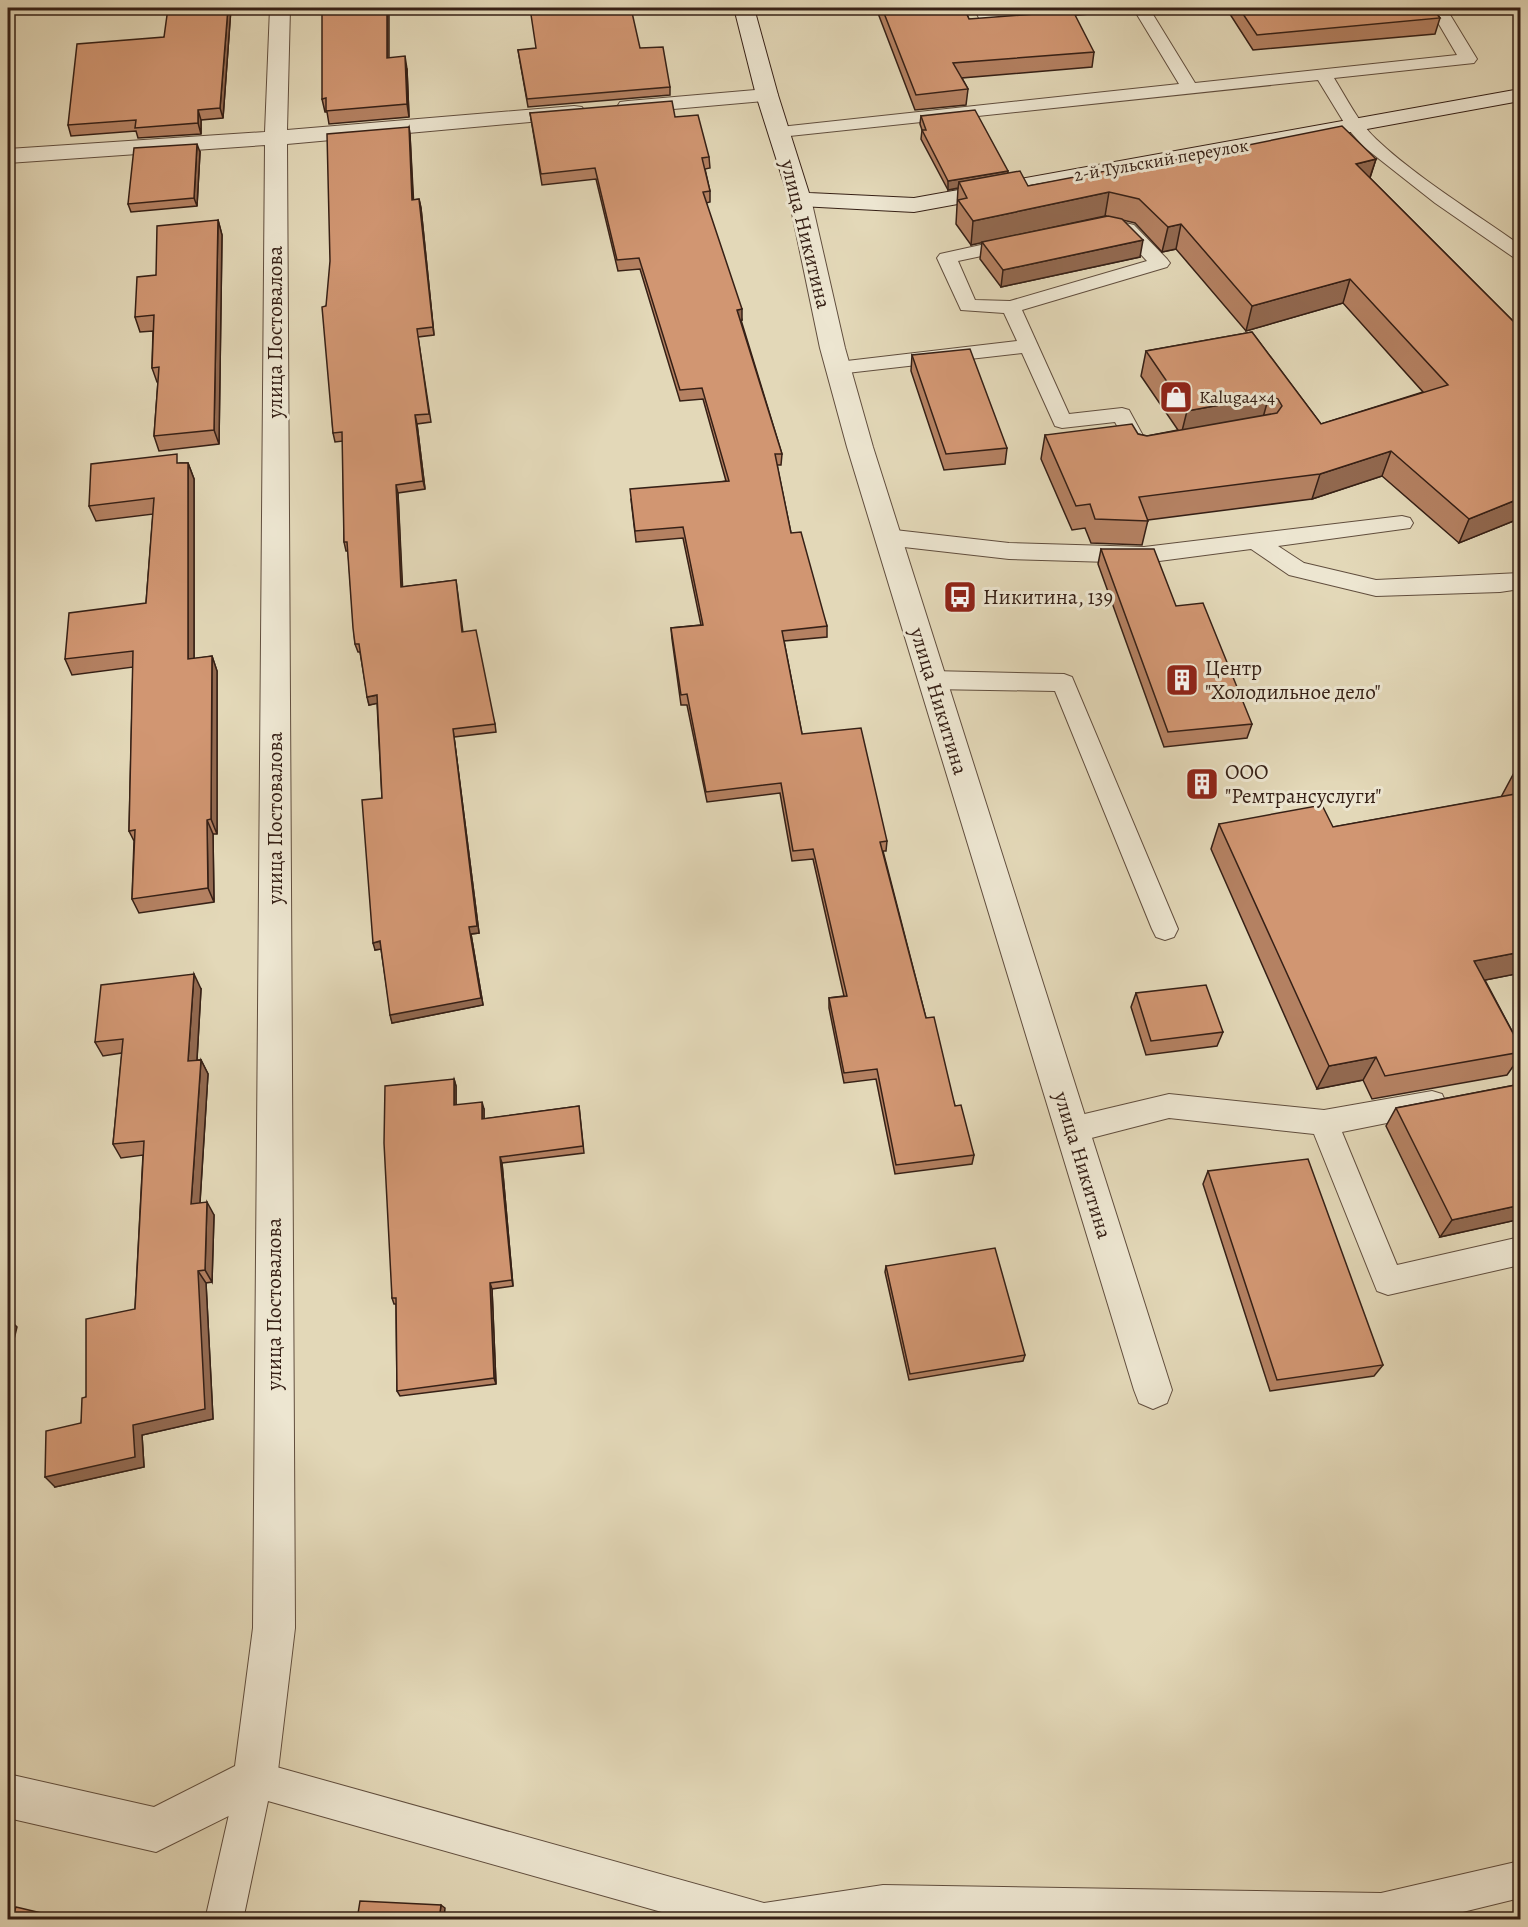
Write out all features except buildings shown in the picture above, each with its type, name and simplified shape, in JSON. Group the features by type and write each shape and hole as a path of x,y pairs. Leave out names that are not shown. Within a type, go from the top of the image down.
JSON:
{"street":[{"name":"улица Постовалова","path":"255,1779 274,1628 276,138 280,8"},
{"name":"улица Никитина","path":"744,8 767,95 800,199 838,368 886,537 912,611 931,680 1153,1390"},
{"path":"8,156 276,138 767,95"},
{"name":"2-й Тульский переулок","path":"800,199 914,205 1521,95"},
{"path":"8,1796 156,1830 255,1779"}],"lane":[{"path":"982,8 987,18 1098,8"},
{"path":"1141,8 1190,88"},
{"path":"780,132 1468,59 1438,9 1450,8"},
{"path":"1323,75 1354,125 1370,142 1442,200 1521,253"},
{"path":"1037,239 947,258 968,306 1011,307 1160,263 1127,229 1105,224 1094,227"},
{"path":"1011,307 1062,421 1122,414 1141,451 1163,447"},
{"path":"838,368 1029,346"},
{"path":"886,537 1009,551 1144,555 1257,543 1402,523"},
{"path":"1257,543 1297,569 1376,588 1500,584 1521,581"},
{"path":"931,680 1064,683 1165,929"},
{"path":"1072,1130 1169,1106 1324,1123 1463,1098"},
{"path":"1324,1123 1388,1281 1521,1251"},
{"path":"224,1920 255,1779 759,1920"},
{"path":"769,1920 883,1904 1381,1912 1521,1880"}],"place":[{"name":"Kaluga4×4","path":"1176,397"},
{"name":"Никитина, 139","path":"960,597"},
{"name":"Центр \"Холодильное дело\"","path":"1182,680"},
{"name":"ООО \"Ремтрансуслуги\"","path":"1202,784"}]}
